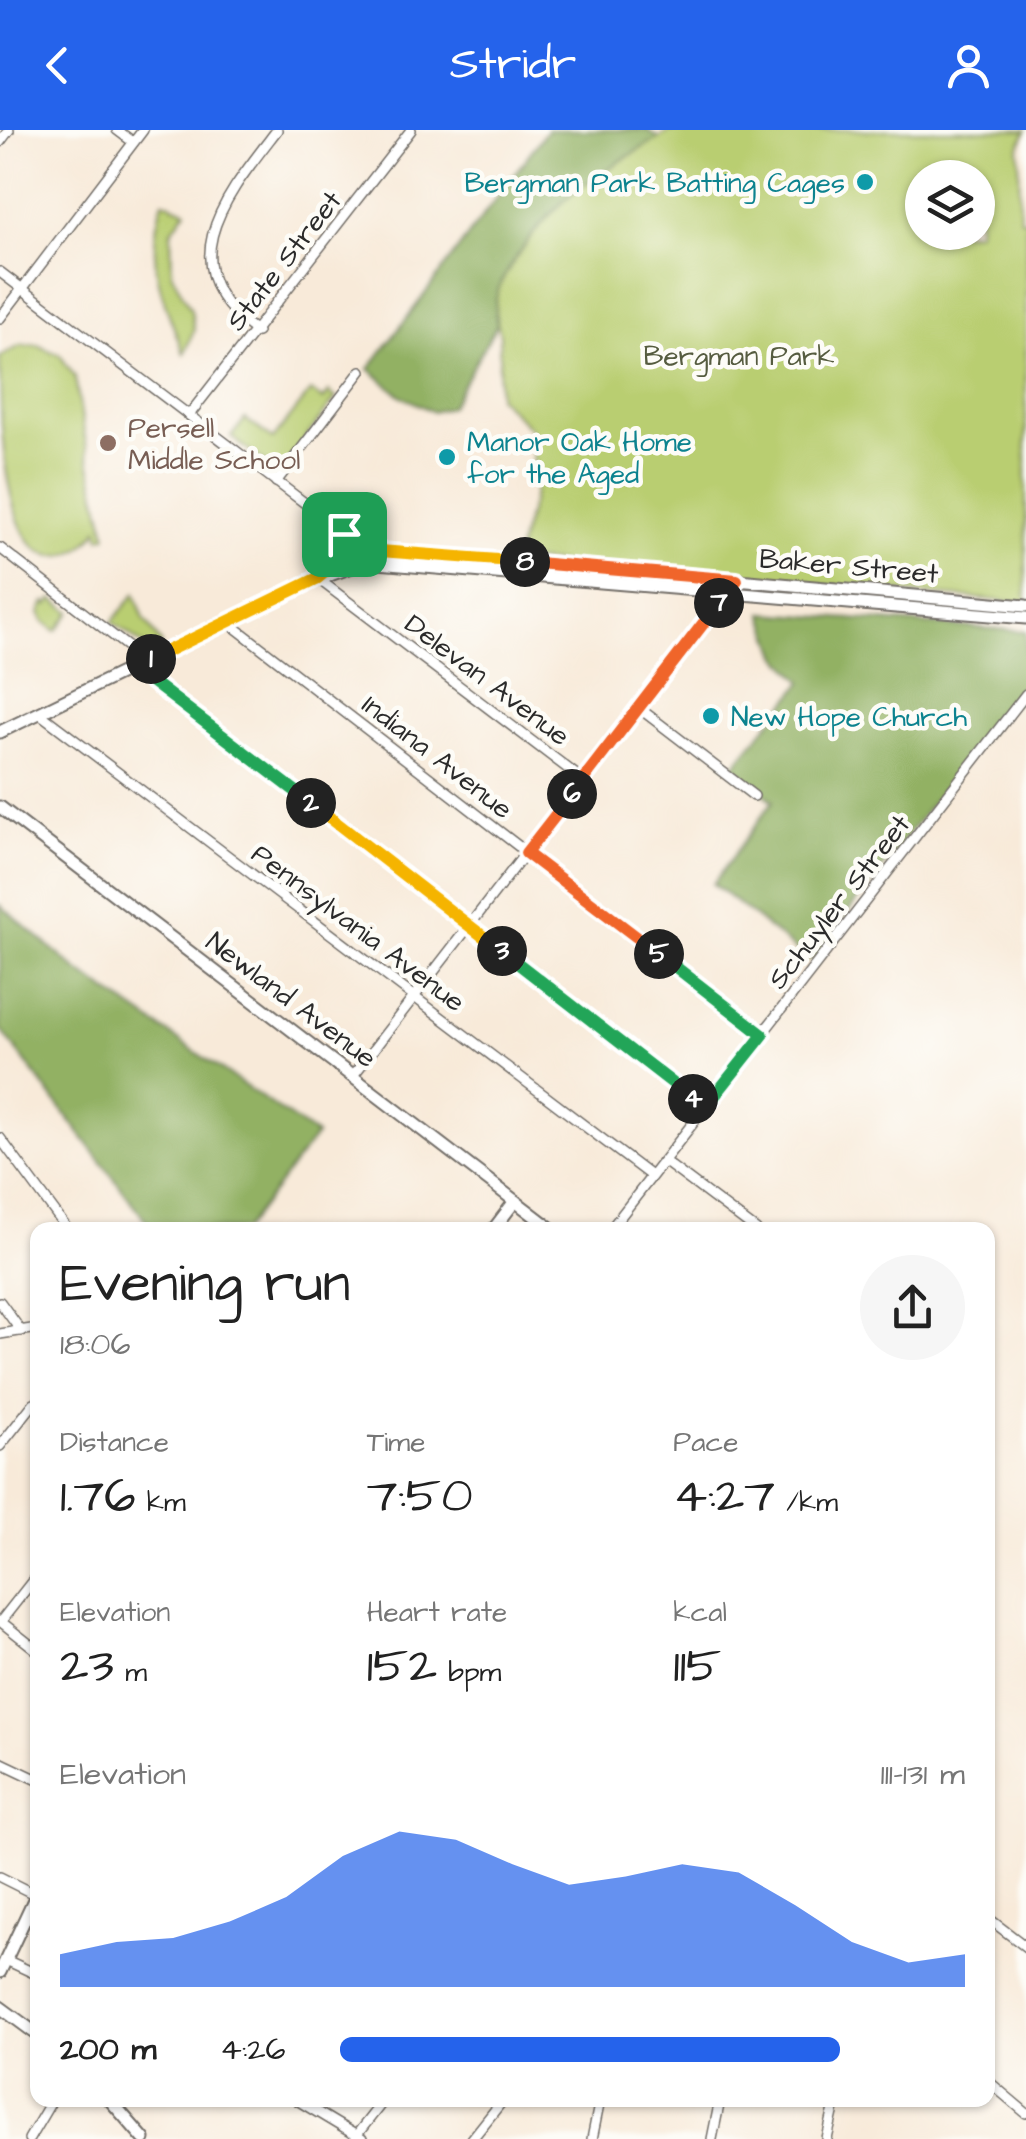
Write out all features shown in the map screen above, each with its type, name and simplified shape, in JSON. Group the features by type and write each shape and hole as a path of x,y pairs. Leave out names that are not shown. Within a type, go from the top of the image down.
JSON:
{"street":[{"path":"0,142 10,130"},
{"path":"117,130 134,142"},
{"path":"0,318 143,130"},
{"path":"257,332 230,308 215,282 212,235 226,197 277,130"},
{"name":"State Street","path":"189,416 411,130"},
{"path":"0,272 344,534 397,564"},
{"path":"276,482 361,371"},
{"path":"338,563 344,554 344,534"},
{"path":"0,548 140,664 705,1108"},
{"name":"Baker Street","path":"0,732 318,578 352,553 367,550 1026,606"},
{"name":"Baker Street","path":"318,578 357,563 397,564 1026,618"},
{"name":"Delevan Avenue","path":"318,578 583,780"},
{"path":"352,1076 737,580"},
{"name":"Indiana Avenue","path":"228,622 763,1035"},
{"name":"Schuyler Street","path":"616,1222 1026,694"},
{"path":"639,708 754,796"},
{"name":"Pennsylvania Avenue","path":"39,713 652,1176"},
{"name":"Newland Avenue","path":"0,807 543,1222"},
{"path":"0,1138 62,1222"},
{"path":"664,1161 745,1222"},
{"path":"499,1222 515,1201"},
{"path":"0,1302 22,1331"},
{"path":"0,1334 30,1330"},
{"path":"0,1446 30,1407"},
{"path":"30,1584 0,1621 30,1645"},
{"path":"0,1762 30,1776"},
{"path":"0,1878 30,1890"},
{"path":"30,1908 3,1966 30,1973"},
{"path":"995,1923 1026,1947"},
{"path":"0,2006 30,2029"},
{"path":"995,2087 1026,2113"},
{"path":"28,2139 48,2107"},
{"path":"116,2107 144,2139"},
{"path":"308,2107 357,2138 379,2107"},
{"path":"472,2139 497,2107"},
{"path":"592,2139 598,2107"},
{"path":"712,2139 719,2107"},
{"path":"827,2139 834,2107"}],"green space":[{"path":"547,130 647,130 659,138 582,186 535,232 500,286 495,303 497,324 450,407 433,412 400,395 369,369"},
{"name":"Bergman Park","path":"672,130 1026,130 1019,148 1020,218 1026,220 1026,603 515,559 535,492 532,430 498,397 500,336 493,305 502,277 553,208 602,172"},
{"path":"163,201 186,210 171,232 172,274 191,310 194,330 184,354 163,297 155,260 157,222"},
{"path":"37,345 60,355 75,377 107,536 100,538 98,529 79,549 61,556 36,548 23,530 13,504 3,440 0,357 20,346"},
{"path":"311,391 323,400 329,392 336,398 279,473 231,437 245,419 273,439"},
{"path":"135,594 144,619 162,645 150,650 112,622"},
{"path":"53,599 71,612 56,631 43,621 40,613 45,602 48,605"},
{"path":"763,613 1026,631 1026,682 810,961 713,884 773,801 733,767 803,682 778,655"},
{"path":"0,905 77,970 316,1135 250,1222 147,1222 0,1028"}],"place":[{"name":"Bergman Park Batting Cages","path":"865,182"},
{"name":"Persell Middle School","path":"108,443"},
{"name":"Manor Oak Home for the Aged","path":"447,457"},
{"name":"New Hope Church","path":"711,716"}],"route":[{"path":"344,534 367,550 737,580 526,853 763,1035 705,1108 134,668 318,578 342,558 344,534"}]}
